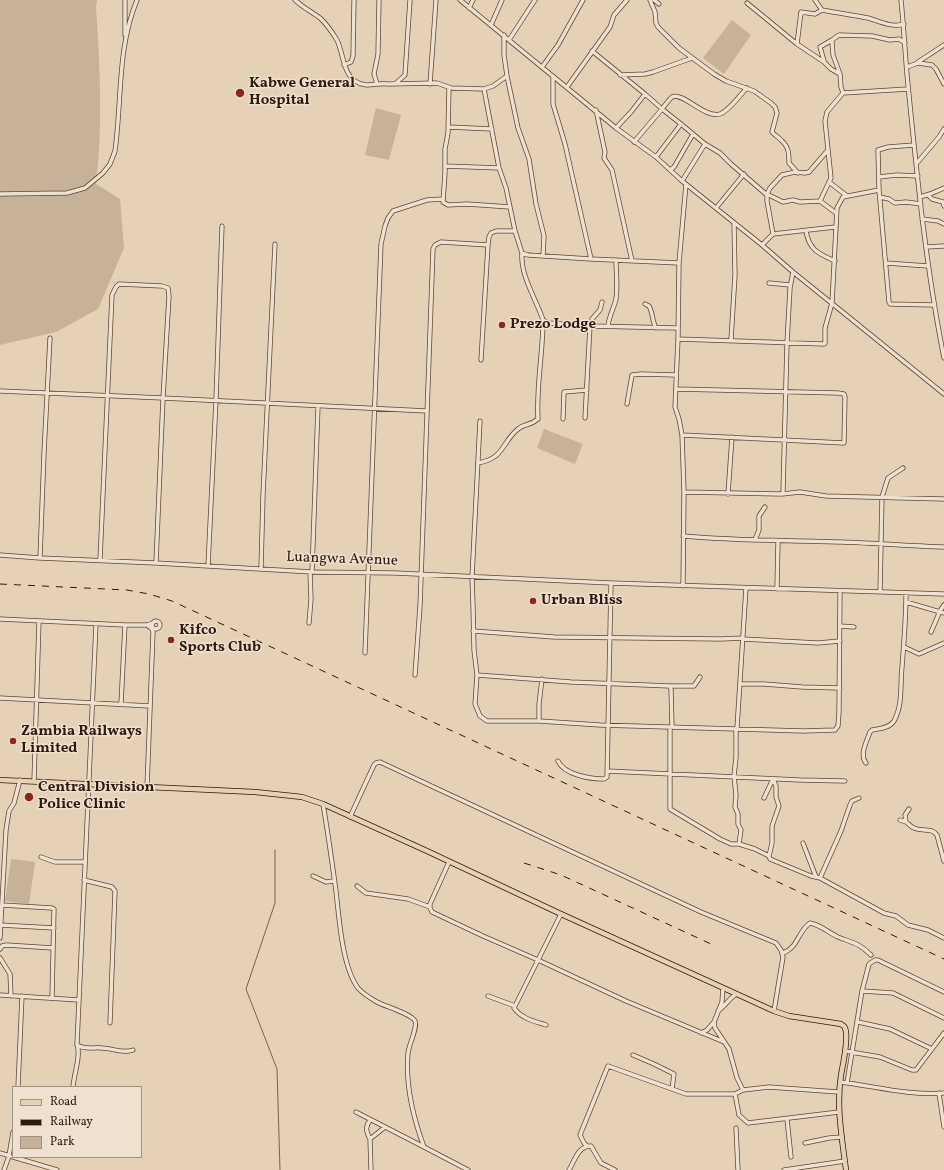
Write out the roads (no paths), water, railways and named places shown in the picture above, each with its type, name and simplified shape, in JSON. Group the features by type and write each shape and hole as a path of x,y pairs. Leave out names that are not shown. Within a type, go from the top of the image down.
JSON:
{"main road":[{"path":"0,780 290,795 302,797 323,804 350,816 774,1012 789,1016 841,1024 846,1030 845,1051 838,1092 846,1170"}],"street":[{"path":"0,194 76,191 91,184 110,164 115,151 125,40 125,0"},
{"path":"125,40 129,21 137,0"},
{"path":"295,0 321,19 330,30 339,46 344,65 353,79 356,82 366,86 377,84 437,83 449,87 484,89 493,86 507,76"},
{"path":"344,65 351,62 352,56 354,0"},
{"path":"377,84 374,74 378,54 379,0"},
{"path":"394,84 405,75 410,0"},
{"path":"430,84 436,0"},
{"path":"460,0 596,110 616,128 656,157 682,181 944,394"},
{"path":"469,8 473,0"},
{"path":"491,25 502,0"},
{"path":"509,40 535,0"},
{"path":"542,67 558,45 583,0"},
{"path":"567,87 610,27 614,14 627,0"},
{"path":"650,0 655,12 658,27 678,48 714,74 726,81 747,88 771,103 777,113 772,132 783,141 789,154 789,163 798,173"},
{"path":"654,0 659,4"},
{"path":"815,0 822,10"},
{"path":"901,0 908,88 922,219 934,305 944,358"},
{"path":"747,3 797,44 840,74"},
{"path":"797,44 801,12 815,14 822,10 868,18 876,22 892,25 899,26 904,24"},
{"path":"504,35 504,55 507,76 518,128 530,166 536,204 544,236 543,256"},
{"path":"824,62 820,47 839,35 872,36 890,40 899,39 904,43"},
{"path":"832,40 833,55 840,74 843,93"},
{"path":"907,68 918,63 944,45"},
{"path":"592,51 693,134 720,152 731,164 767,195 783,202 793,200 800,202 820,201 836,213"},
{"path":"620,75 645,74 692,58"},
{"path":"918,63 932,65 936,69 944,84"},
{"path":"554,76 553,104 591,259"},
{"path":"449,87 443,202 448,204 510,207"},
{"path":"634,142 672,98 676,96 708,113 720,114 727,109 747,88"},
{"path":"820,201 831,178 825,121 827,112 843,93 908,88"},
{"path":"478,463 494,458 516,430 530,425 538,419 537,400 543,320 526,279 522,262 522,253 515,231 506,188 499,168 484,89"},
{"path":"616,128 645,94"},
{"path":"596,110 604,158 612,170 632,260"},
{"path":"656,157 681,124"},
{"path":"448,127 492,129"},
{"path":"917,163 944,129"},
{"path":"670,170 674,167 693,134"},
{"path":"682,181 706,144"},
{"path":"914,145 888,147 878,150 880,196 889,303 934,305"},
{"path":"773,234 767,195 773,184 782,175 805,173 812,169 828,150"},
{"path":"445,166 499,168"},
{"path":"716,208 744,174"},
{"path":"879,177 897,175 918,176"},
{"path":"829,182 847,196"},
{"path":"683,586 684,492 682,435 675,407 679,263 686,184"},
{"path":"920,197 944,188"},
{"path":"678,339 824,344 825,328 832,303 836,213 840,200 847,196 880,190"},
{"path":"928,195 932,199 943,202 944,206"},
{"path":"880,196 890,199 895,203 906,202 921,204"},
{"path":"365,653 376,408 381,244 385,226 393,211 428,200 442,199"},
{"path":"922,219 938,221 944,224"},
{"path":"731,340 735,275 734,223"},
{"path":"208,566 222,226"},
{"path":"762,245 773,234 835,227"},
{"path":"481,360 489,237 491,233 496,231 515,231"},
{"path":"806,231 808,240 819,255 835,261"},
{"path":"416,675 433,249 435,245 441,242 488,245"},
{"path":"261,569 275,244"},
{"path":"926,248 944,246"},
{"path":"522,253 543,256 679,263"},
{"path":"608,326 610,316 613,311 617,287 616,260"},
{"path":"886,263 928,266"},
{"path":"782,494 787,343 790,285 793,272"},
{"path":"769,283 790,285"},
{"path":"100,560 107,395 112,301 114,290 119,284 162,286 168,288 169,296 156,563"},
{"path":"584,418 592,319 600,310 602,302"},
{"path":"644,304 649,306 651,309 656,328"},
{"path":"543,320 552,324 678,328"},
{"path":"40,558 50,338"},
{"path":"627,404 632,375 676,375"},
{"path":"676,389 785,391 844,394 844,443 682,435"},
{"path":"563,419 564,392 587,390"},
{"path":"0,391 47,392 427,411"},
{"path":"309,623 318,406"},
{"path":"480,421 472,577 473,631 477,674 475,704 482,719 486,721 539,720 609,725 804,731 835,730 838,726 840,688 840,591"},
{"path":"728,494 732,437"},
{"path":"880,592 882,497 888,478 903,468"},
{"path":"684,492 728,494 782,494 800,492 826,496 944,499"},
{"path":"756,540 759,530 759,516 765,507"},
{"path":"683,536 711,539 841,542 944,547"},
{"path":"777,589 778,541"},
{"name":"Luangwa Avenue","path":"0,555 311,572 369,572 683,586 944,594"},
{"path":"558,761 562,767 584,777 605,779 607,771 609,725 611,583"},
{"path":"738,844 741,830 738,824 738,814 735,807 736,795 734,776 746,588"},
{"path":"866,763 863,760 863,754 870,732 872,730 890,726 894,722 902,687 906,593"},
{"path":"906,602 942,612"},
{"path":"931,632 942,612 944,605"},
{"path":"0,620 148,626 155,630"},
{"path":"34,781 39,621"},
{"path":"148,626 156,622 159,623 160,627 155,630"},
{"path":"147,787 155,630 152,626 153,623"},
{"path":"73,1086 74,1072 78,1056 77,1044 96,624"},
{"path":"121,704 125,625"},
{"path":"840,626 854,627"},
{"path":"473,631 554,637 610,636 720,639 743,638 818,643 840,641"},
{"path":"904,647 919,654 944,643"},
{"path":"477,674 610,684 670,686 694,686 700,678"},
{"path":"539,720 542,679"},
{"path":"740,684 840,688"},
{"path":"670,686 670,809 720,839 731,844 738,844 755,849 769,856 772,861 818,878 884,912 896,916 908,925 928,930 944,938"},
{"path":"0,698 150,706"},
{"path":"350,816 374,765 380,762 696,910 776,944 783,953 783,964 774,1012"},
{"path":"607,771 626,773 845,781"},
{"path":"764,798 773,779"},
{"path":"769,856 772,843 772,826 779,806 776,797 776,786 773,779"},
{"path":"0,938 6,830 10,811 14,803 20,780"},
{"path":"818,878 841,831 852,801 859,798"},
{"path":"323,804 342,937 349,970 358,988 366,996 378,1003 413,1018 415,1021 416,1026 408,1047 406,1066 407,1083 410,1100 424,1147"},
{"path":"906,822 905,815 909,809"},
{"path":"900,820 916,829 927,829 934,832 937,835 944,861"},
{"path":"803,843 818,878"},
{"path":"41,857 55,862 85,862"},
{"path":"449,862 430,904 432,912 626,1001 724,1042"},
{"path":"313,876 326,882 334,882"},
{"path":"84,880 112,887 115,891 110,1023"},
{"path":"357,886 366,893 408,899 430,907"},
{"path":"2,905 53,908 55,911 52,998"},
{"path":"546,1025 525,1018 517,1013 514,1008 560,914"},
{"path":"783,953 789,951 800,937 806,926 810,923 838,937 855,942 871,955"},
{"path":"0,925 54,928"},
{"path":"0,942 1,948 6,945 53,948"},
{"path":"0,958 10,974 11,996"},
{"path":"847,1082 862,991 869,964 875,960 878,960 944,992"},
{"path":"700,1033 707,1030 714,1022 722,1002 723,988"},
{"path":"862,991 893,994 944,1018"},
{"path":"717,1012 736,994"},
{"path":"0,995 79,1000"},
{"path":"18,1086 22,996"},
{"path":"488,996 515,1006"},
{"path":"714,1022 715,1028 729,1049 738,1078 744,1090"},
{"path":"858,1022 890,1030 932,1049"},
{"path":"845,1051 880,1057 912,1070 916,1070 944,1032"},
{"path":"77,1044 80,1047 133,1050"},
{"path":"633,1055 674,1074 672,1089"},
{"path":"615,1170 601,1163 591,1146 587,1146 584,1143 580,1135 608,1066 686,1094 735,1094 744,1090 769,1087 838,1092"},
{"path":"840,1082 904,1091 944,1092"},
{"path":"939,1093 944,1127"},
{"path":"735,1094 740,1115 748,1123 839,1112"},
{"path":"356,1112 468,1170"},
{"path":"787,1119 791,1157"},
{"path":"370,1120 366,1131 370,1139 370,1170"},
{"path":"370,1139 385,1127"},
{"path":"736,1128 738,1170"},
{"path":"805,1143 842,1137"},
{"path":"569,1170 579,1151 587,1146"},
{"path":"0,1153 12,1157 4,1170"},
{"path":"15,1158 57,1170"},
{"path":"784,1170 845,1161"}],"waterway":[{"path":"275,850 275,903 246,989 277,1069 280,1170"}],"railway":[{"path":"0,584 127,590 149,594 172,601 944,959"},
{"path":"524,863 561,875 711,944"}],"place":[{"name":"Kabwe General Hospital","path":"240,93"},
{"name":"Prezo Lodge","path":"502,325"},
{"name":"Urban Bliss","path":"533,601"},
{"name":"Kifco Sports Club","path":"171,640"},
{"name":"Zambia Railways Limited","path":"13,741"},
{"name":"Central Division Police Clinic","path":"29,797"}]}
